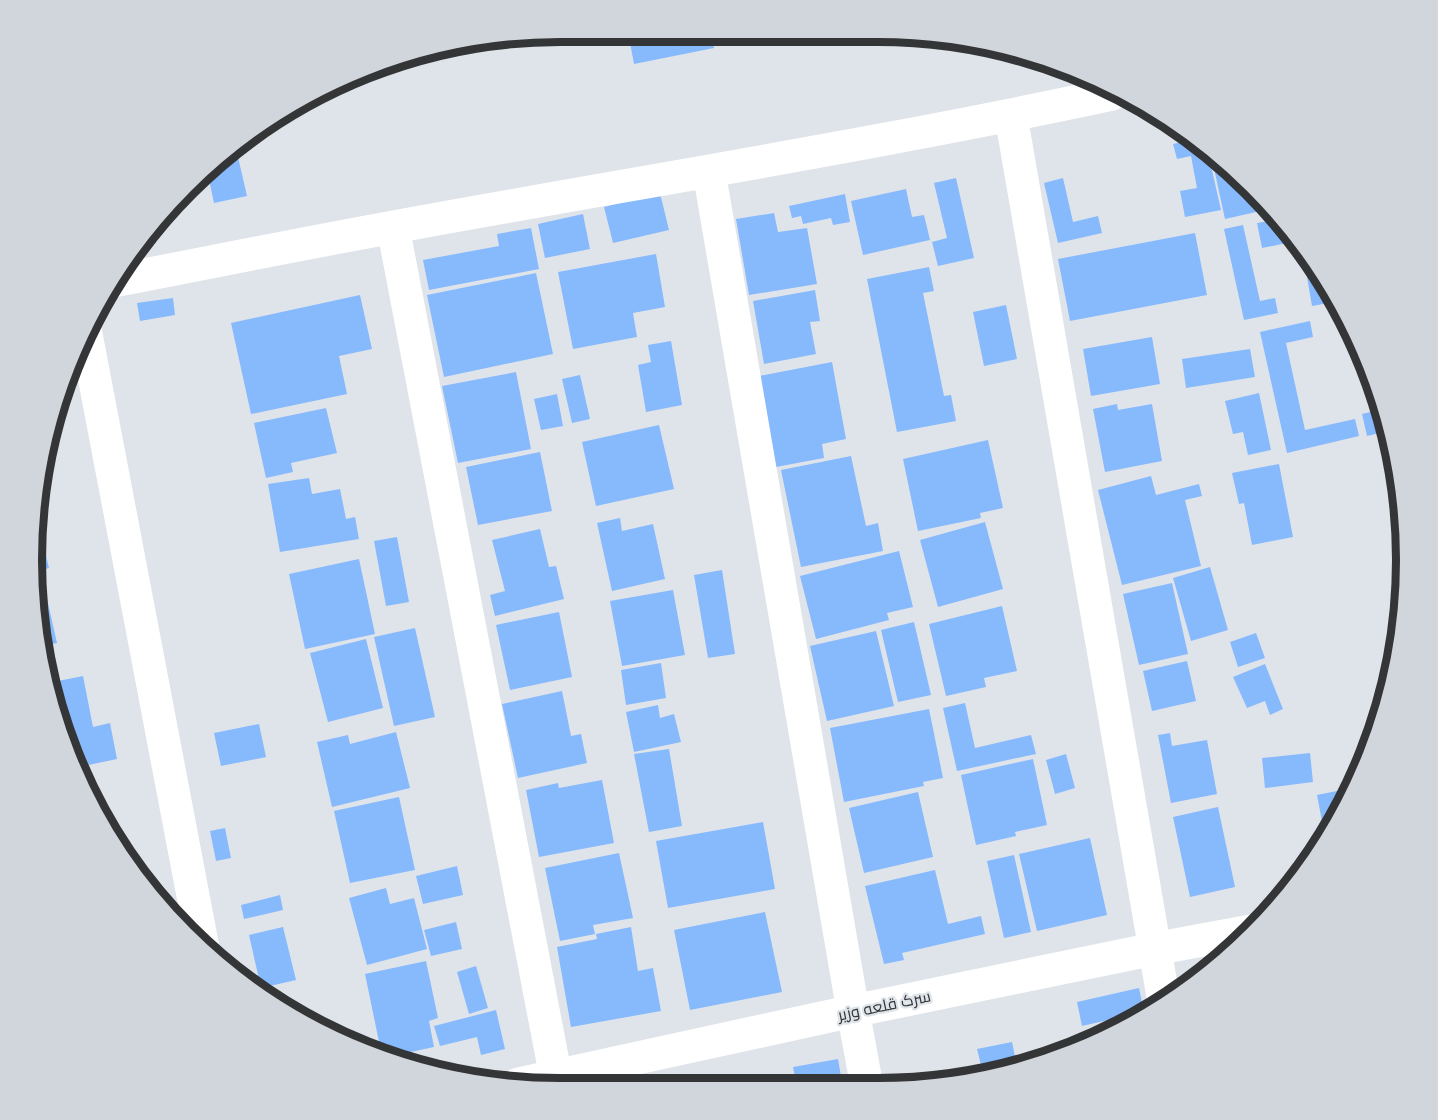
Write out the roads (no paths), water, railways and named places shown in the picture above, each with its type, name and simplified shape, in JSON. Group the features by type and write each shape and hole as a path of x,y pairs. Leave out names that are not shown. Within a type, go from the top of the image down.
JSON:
{"street":[{"path":"125,279 393,227 1011,116 1107,95"},
{"path":"1011,116 1162,993"},
{"path":"709,172 865,1078"},
{"path":"393,227 555,1078"},
{"path":"88,346 200,932"},
{"name":"سرک قلعه وزیر","path":"577,1078 853,1011 1236,934"}]}
